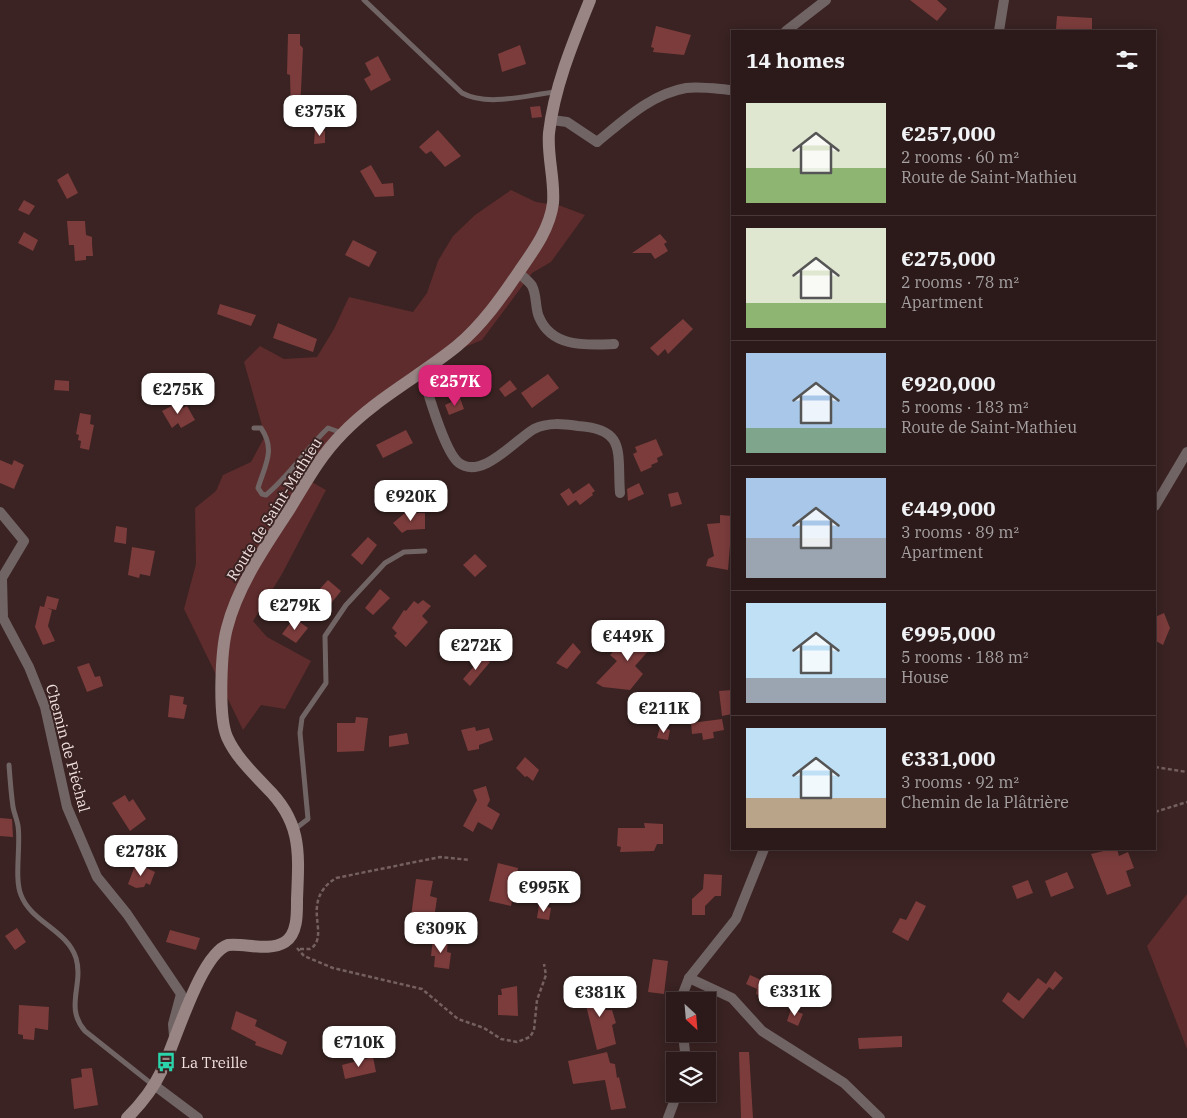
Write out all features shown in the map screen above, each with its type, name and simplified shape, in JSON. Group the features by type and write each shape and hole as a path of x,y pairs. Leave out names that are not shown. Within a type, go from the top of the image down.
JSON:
{"street":[{"name":"Route de Saint-Mathieu","path":"284,943 293,932 296,913 299,856 295,829 282,805 240,760 224,728 224,639 232,610 249,574 319,462 342,433 373,407 458,345 480,324 519,272 548,222 553,202 549,134 558,91 590,0"},
{"path":"787,30 826,0"},
{"path":"998,30 1004,0"},
{"path":"552,120 567,122 597,142 631,114 661,95 687,88 731,90"},
{"path":"519,272 532,286 538,317 547,330 560,341 579,345 614,344"},
{"path":"422,372 431,402 450,449 459,463 474,468 487,464 534,429 550,424 597,427 609,433 616,443 620,493"},
{"path":"1156,504 1187,452"},
{"name":"Chemin de Piéchal","path":"0,512 24,541 2,578 3,618 29,667 45,707 60,786 83,849 97,877 127,914 181,994 173,1024 174,1040"},
{"path":"684,992 689,978 736,919 764,850"},
{"path":"127,1118 154,1085 194,990 218,950 222,946 233,944 269,947 284,943"},
{"path":"689,978 732,998 762,1031 844,1083 880,1118"},
{"path":"154,1085 198,1118"},
{"path":"668,1118 674,1102"}],"lane":[{"path":"364,0 462,94 472,99 488,100 558,91"},
{"path":"254,428 261,428 268,438 270,449 258,488 262,494 266,495 277,486 310,445 328,428 342,433"},
{"path":"295,829 308,819 300,733 302,718 326,683 325,636 346,605 385,563 404,552 425,551"},
{"path":"9,765 13,808 18,826 20,894 34,913 66,941 75,956 78,971 74,1012 78,1022 85,1031 154,1085"}],"path":[{"path":"1156,767 1187,772"},
{"path":"1156,812 1187,802"},
{"path":"284,943 299,949 312,948 318,938 317,901 323,889 336,878 440,857 470,860"},
{"path":"299,949 304,956 333,968 422,989 458,1019 484,1028 501,1039 517,1042 530,1037 534,1030 537,1000 546,975 544,964"}],"shaded area":[{"path":"511,190 536,202 561,206 585,215 551,262 532,273 482,340 423,364 329,442 301,476 326,490 282,574 253,621 267,637 311,661 285,709 261,705 243,730 184,609 196,564 195,508 216,491 223,475 251,462 265,436 244,362 260,346 284,359 317,357 334,329 349,297 413,312 427,293 438,261 453,236 475,215"},
{"path":"1187,894 1187,1049 1147,946"}],"building":[{"path":"910,0 937,0 947,9 937,21"},
{"path":"1057,16 1092,18 1092,30 1056,29"},
{"path":"656,26 691,35 684,55 653,52 654,48 651,47"},
{"path":"288,34 300,34 300,45 303,48 300,112 291,112 290,75 287,74"},
{"path":"520,45 526,64 502,72 498,54"},
{"path":"378,56 391,80 371,91 364,79 371,75 365,63"},
{"path":"540,106 542,117 532,118 530,107"},
{"path":"315,130 325,131 325,143 314,144"},
{"path":"438,130 461,156 445,167 431,151 426,154 419,147"},
{"path":"371,165 382,184 393,183 394,196 375,197 360,171"},
{"path":"68,173 78,193 67,199 57,180"},
{"path":"24,200 35,206 29,215 18,210"},
{"path":"67,221 85,221 86,235 92,237 93,256 86,256 86,260 75,261 74,245 69,245"},
{"path":"24,232 38,240 33,251 18,243"},
{"path":"660,234 667,242 664,244 668,251 655,259 651,253 632,253"},
{"path":"353,240 377,252 369,267 345,255"},
{"path":"220,304 256,315 251,326 217,314"},
{"path":"683,319 693,329 668,354 665,349 658,356 650,348"},
{"path":"278,323 317,339 313,352 273,338"},
{"path":"548,374 559,388 532,408 521,393"},
{"path":"55,380 69,381 69,391 54,390"},
{"path":"510,380 517,389 505,397 499,389"},
{"path":"460,398 464,409 449,415 445,405"},
{"path":"179,402 183,408 187,406 195,420 181,428 178,423 172,428 162,411"},
{"path":"80,413 91,415 90,424 94,425 89,450 80,448 81,441 78,440 79,435 76,434"},
{"path":"406,430 413,443 383,458 376,445"},
{"path":"656,439 663,455 657,458 658,462 651,465 652,467 641,472 633,454 637,452 635,447"},
{"path":"0,460 12,465 14,460 24,465 14,489 0,483"},
{"path":"589,483 595,491 592,493 593,495 580,505 576,500 568,506 560,494 569,488 573,494"},
{"path":"639,483 644,494 628,501 627,489"},
{"path":"678,492 682,504 671,507 668,494"},
{"path":"405,513 425,513 425,529 407,530 402,533 393,523"},
{"path":"720,515 731,516 731,546 728,570 706,566 708,559 714,556 707,524 720,523"},
{"path":"116,526 127,528 126,544 114,542"},
{"path":"368,537 377,545 362,565 351,555"},
{"path":"132,547 155,551 150,576 140,574 139,578 128,575"},
{"path":"475,554 487,566 475,577 463,565"},
{"path":"328,580 341,591 324,612 313,603 319,596 316,593"},
{"path":"380,589 390,598 373,615 365,608"},
{"path":"47,596 59,599 56,610 47,608 52,610 48,626 55,641 43,645 35,627 40,606 44,607"},
{"path":"423,600 431,606 422,616 428,622 406,647 394,636 397,633 392,628 404,610 406,611 414,601 418,604"},
{"path":"1164,613 1170,628 1163,645 1156,641 1156,617"},
{"path":"294,618 308,628 296,643 282,634"},
{"path":"644,628 658,640 635,666 643,674 630,690 603,687 596,683 617,661 610,655 629,634 635,638"},
{"path":"573,643 581,652 567,669 556,663"},
{"path":"483,656 490,662 470,686 463,679"},
{"path":"89,663 95,677 100,676 103,686 87,692 77,667"},
{"path":"731,690 731,714 722,716 719,691"},
{"path":"170,695 184,697 183,704 187,705 184,719 168,717"},
{"path":"356,717 368,718 364,751 337,752 337,723 355,723"},
{"path":"722,719 724,730 713,732 714,738 703,740 702,733 692,734 691,723"},
{"path":"475,727 476,731 489,728 493,740 479,745 479,749 468,751 461,730"},
{"path":"660,727 670,730 668,740 657,738"},
{"path":"407,733 409,744 389,747 389,736"},
{"path":"525,757 539,770 533,781 527,776 525,777 516,768"},
{"path":"486,786 490,800 487,806 500,814 492,830 478,822 473,832 463,826 477,800 473,790"},
{"path":"125,795 129,802 133,799 146,819 130,831 112,803"},
{"path":"0,818 12,819 13,837 0,836"},
{"path":"644,823 663,824 663,844 657,844 654,851 620,852 621,847 617,846 618,828 645,828"},
{"path":"1117,850 1119,856 1128,852 1134,868 1126,871 1131,886 1107,895 1091,854"},
{"path":"136,863 155,872 150,885 146,883 144,887 136,888 128,884"},
{"path":"498,863 518,868 511,906 489,901"},
{"path":"1067,872 1074,888 1051,897 1045,881"},
{"path":"704,874 722,875 721,896 715,896 705,906 705,915 692,915 692,899 703,889"},
{"path":"416,879 433,881 430,896 437,898 434,919 411,917"},
{"path":"1028,880 1033,893 1017,899 1012,886"},
{"path":"916,901 926,906 908,941 892,932 900,918 906,920"},
{"path":"539,905 551,908 549,920 537,918"},
{"path":"17,928 26,942 15,950 5,936"},
{"path":"170,930 200,938 196,950 166,942"},
{"path":"433,938 448,940 447,952 451,953 449,969 434,967 435,956 431,956"},
{"path":"653,959 668,961 664,994 648,992"},
{"path":"1055,971 1063,978 1053,990 1049,987 1023,1019 1002,1001 1008,992 1019,1001 1038,978 1046,984"},
{"path":"750,975 783,990 780,998 767,993 766,998 756,994 757,989 746,984"},
{"path":"591,980 601,981 598,995 603,1010 612,1010 616,1023 612,1025 616,1044 597,1050 584,997 587,998"},
{"path":"517,986 518,1016 498,1015 498,995 502,995 501,989"},
{"path":"19,1005 49,1007 48,1030 35,1028 34,1040 23,1039 23,1035 18,1034"},
{"path":"791,1009 803,1014 798,1026 787,1021"},
{"path":"236,1011 257,1020 255,1026 287,1042 282,1055 255,1045 256,1042 231,1029"},
{"path":"902,1036 902,1047 859,1049 858,1038"},
{"path":"607,1052 610,1063 615,1064 626,1108 611,1110 605,1080 573,1084 568,1061"},
{"path":"739,1052 749,1052 753,1118 741,1118"},
{"path":"373,1057 376,1072 345,1079 342,1065"},
{"path":"92,1068 98,1105 74,1109 71,1079 82,1077 81,1069"}],"place":[{"name":"La Treille","path":"166,1062"}]}
